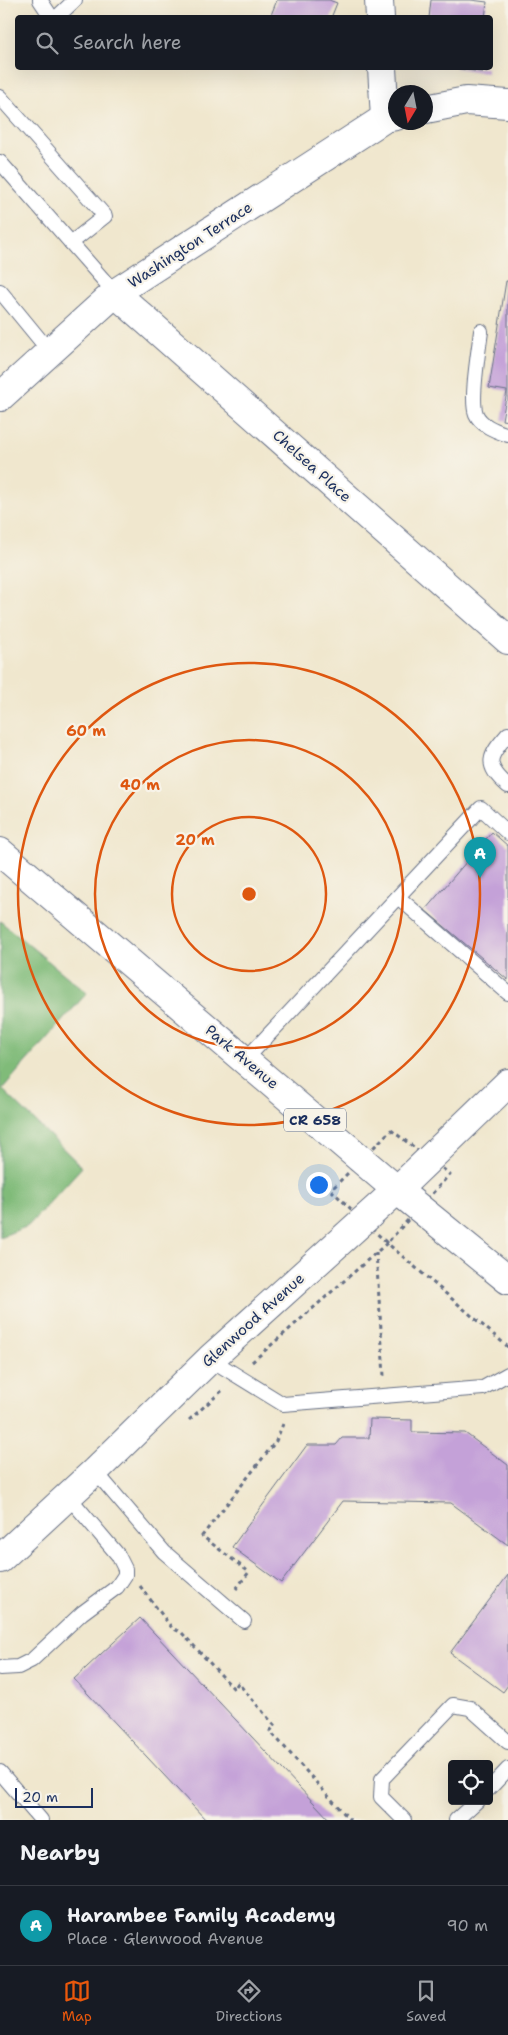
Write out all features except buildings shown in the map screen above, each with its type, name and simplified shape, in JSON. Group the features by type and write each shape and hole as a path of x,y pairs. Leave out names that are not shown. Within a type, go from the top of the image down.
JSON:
{"street":[{"path":"379,0 380,15"},
{"path":"382,70 388,105"},
{"path":"433,108 466,101 508,104"},
{"name":"Washington Terrace","path":"0,397 115,293 388,118"},
{"name":"Chelsea Place","path":"115,293 508,640"},
{"name":"Park Avenue","path":"0,852 397,1190 508,1280"},
{"name":"Glenwood Avenue","path":"0,1559 95,1471 210,1359 397,1190 508,1083"}],"lane":[{"path":"40,0 52,15"},
{"path":"58,15 75,0"},
{"path":"0,97 105,216 72,243"},
{"path":"0,162 115,293"},
{"path":"0,291 50,352"},
{"path":"481,331 474,402 476,414 485,424 508,435"},
{"path":"508,734 493,752 491,765 498,778 508,786"},
{"path":"245,1060 480,808 508,834"},
{"path":"398,897 508,993"},
{"path":"210,1359 283,1404 484,1388 508,1374"},
{"path":"95,1471 164,1552 244,1621"},
{"path":"0,1668 18,1667 32,1660 82,1614 117,1587 125,1575 125,1569 118,1556 68,1496"},
{"path":"404,1820 381,1797 382,1779 453,1705 470,1708 508,1742"},
{"path":"493,1785 508,1769"},
{"path":"0,1772 41,1820"},
{"path":"456,1820 473,1805"}],"path":[{"path":"237,1376 387,1243 508,1347"},
{"path":"376,1251 385,1395"},
{"path":"225,1604 249,1572 202,1536 276,1441 285,1417 283,1404"},
{"path":"133,1592 140,1585 172,1628 182,1633 234,1689 238,1683 276,1726 270,1731 350,1820"}],"green space":[{"path":"0,921 87,993 2,1089 82,1167 28,1226 0,1237"}],"place":[{"name":"Harambee Family Academy","path":"480,878"}]}
